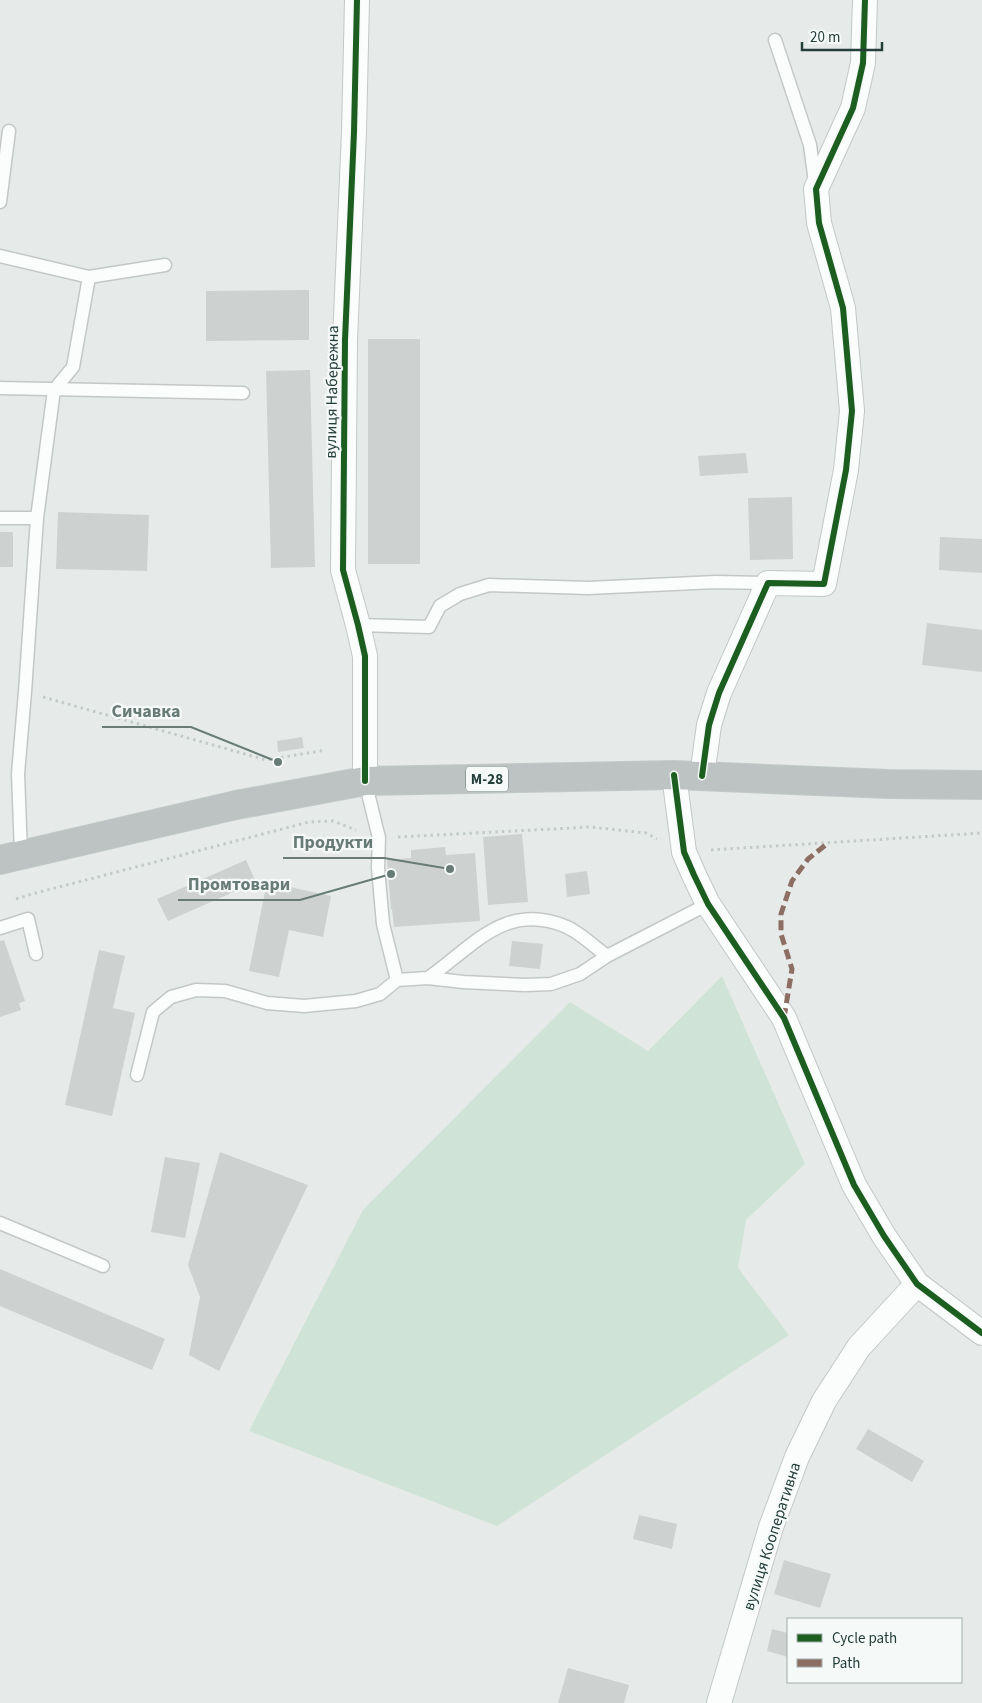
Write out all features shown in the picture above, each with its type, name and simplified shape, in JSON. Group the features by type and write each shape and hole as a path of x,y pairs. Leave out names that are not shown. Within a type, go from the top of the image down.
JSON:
{"highway":[{"name":"М-28","path":"11,857 236,805 365,781 674,775 888,784 982,785"}],"street":[{"name":"вулиця Набережна","path":"357,0 354,132 345,340 343,570 365,656 365,781"},
{"path":"702,776 709,725 719,693 768,583 824,584 846,470 852,410 843,308 819,222 816,189 853,108 863,63 865,0"},
{"path":"674,775 684,852 708,904 784,1018 854,1184 884,1236 917,1284 982,1333"},
{"name":"вулиця Кооперативна","path":"719,1703 771,1527 797,1457 824,1401 859,1347 917,1284"}],"lane":[{"path":"775,40 810,145 816,189"},
{"path":"0,202 9,131"},
{"path":"0,256 89,277 165,265"},
{"path":"11,857 37,518 54,390 73,367 89,277"},
{"path":"0,388 243,393"},
{"path":"0,518 37,518"},
{"path":"358,625 429,627 440,606 460,594 489,585 588,588 716,582 768,583"},
{"path":"365,781 379,838 378,868 383,924 397,980"},
{"path":"137,1075 153,1012 171,997 196,990 225,990 267,1003 304,1006 356,1001 380,994 397,980 428,978 463,982 525,985 551,984 580,974 607,956 708,904"},
{"path":"0,928 28,919 36,954"},
{"path":"428,978 496,928 519,919 540,919 568,928 607,956"},
{"path":"0,1223 103,1266"}],"path":[{"path":"25,692 266,760 326,750"},
{"path":"8,902 32,894 309,822 333,821 379,838 591,827 646,833 684,852 982,833"}],"green space":[{"path":"722,976 805,1164 746,1220 738,1268 789,1335 497,1526 249,1431 363,1210 570,1002 648,1051"}],"building":[{"path":"309,290 309,340 206,341 206,291"},
{"path":"368,339 420,339 420,564 368,564"},
{"path":"310,370 315,567 271,568 266,371"},
{"path":"746,453 748,473 700,476 698,456"},
{"path":"792,497 793,559 750,560 748,498"},
{"path":"58,512 149,515 147,571 56,569"},
{"path":"0,532 13,532 13,567 0,567"},
{"path":"940,537 982,539 982,573 939,570"},
{"path":"927,623 982,630 982,672 922,665"},
{"path":"302,737 304,748 278,752 277,741"},
{"path":"522,834 528,902 488,905 483,837"},
{"path":"445,847 446,855 475,853 480,921 394,927 387,860 411,858 411,850"},
{"path":"246,860 256,882 168,921 157,899"},
{"path":"587,871 590,894 567,897 565,874"},
{"path":"267,882 331,896 323,937 289,930 279,977 249,971"},
{"path":"4,940 25,1001 19,1003 21,1010 0,1017 0,941"},
{"path":"512,941 543,944 540,969 509,966"},
{"path":"99,950 125,956 113,1008 135,1013 112,1116 65,1105"},
{"path":"220,1152 308,1185 219,1371 189,1355 200,1297 188,1265"},
{"path":"165,1157 200,1163 185,1238 151,1232"},
{"path":"0,1269 165,1339 152,1370 0,1306"},
{"path":"868,1429 924,1461 912,1482 856,1449"},
{"path":"639,1515 677,1524 672,1549 633,1539"},
{"path":"784,1560 831,1574 820,1608 774,1594"},
{"path":"772,1629 787,1633 787,1657 767,1651"},
{"path":"568,1668 629,1685 624,1703 558,1703"}],"marked path":[{"path":"784,1018 792,969 781,934 781,914 792,881 808,859 828,843"}],"cycle path":[{"path":"357,0 354,132 345,340 343,570 365,656 365,781"},
{"path":"702,776 709,725 719,693 768,583 824,584 846,470 852,411 843,308 819,223 816,189 853,108 863,63 865,0"},
{"path":"674,775 684,852 694,875 708,904 784,1018 854,1185 884,1236 917,1284 982,1333"}],"place":[{"name":"Сичавка","path":"278,762"},
{"name":"Продукти","path":"450,869"},
{"name":"Промтовари","path":"391,874"}]}
